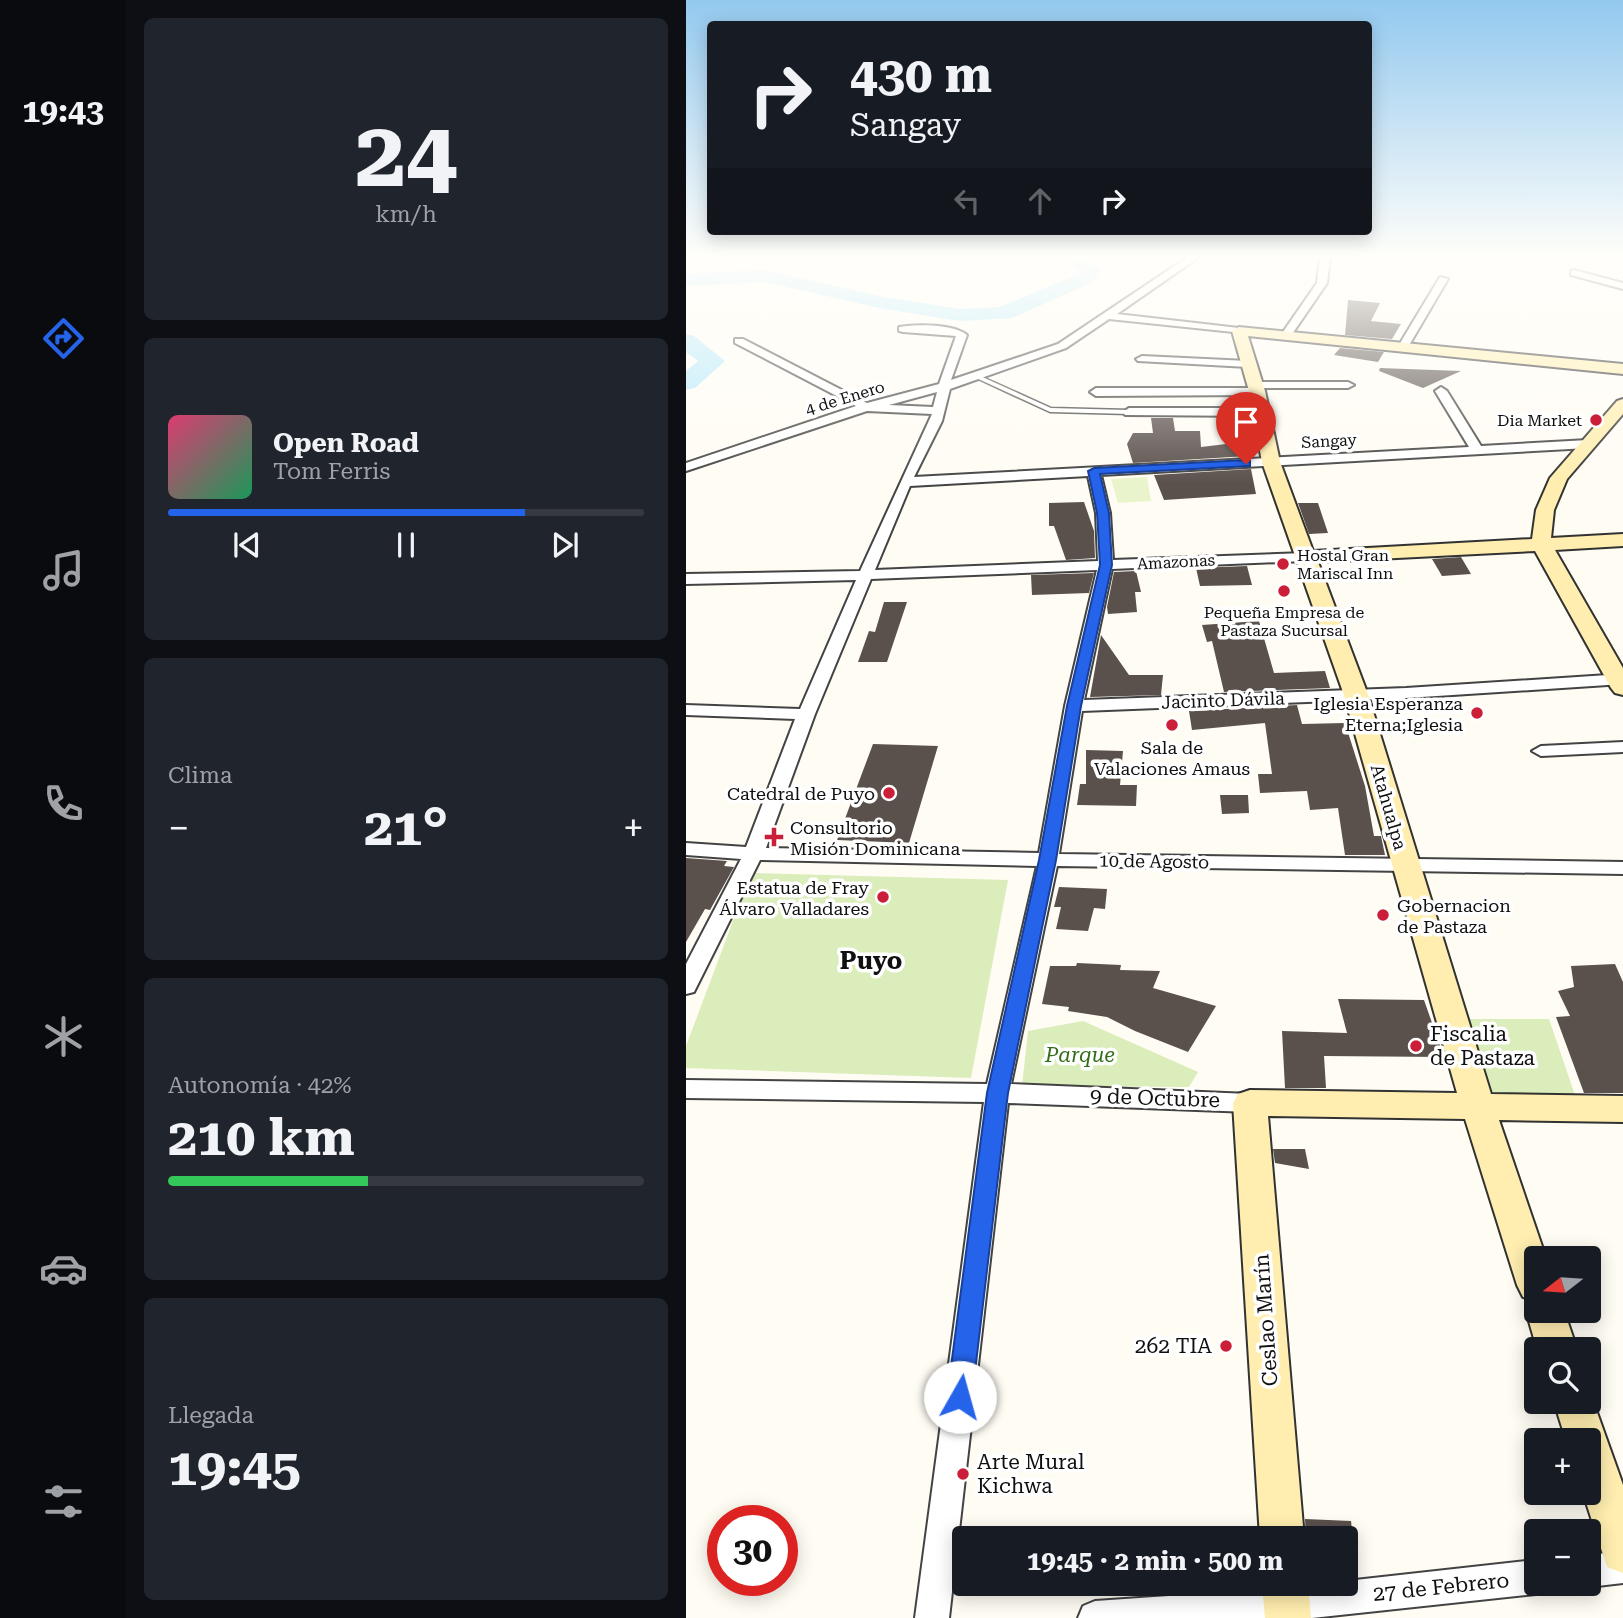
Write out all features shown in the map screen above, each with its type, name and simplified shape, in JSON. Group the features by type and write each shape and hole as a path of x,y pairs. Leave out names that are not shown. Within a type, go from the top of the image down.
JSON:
{"main road":[{"name":"Ceslao Marín","path":"1250,1103 1281,1526"},
{"name":"Atahualpa","path":"1478,1107 1524,1249"}],"street":[{"path":"686,986 754,853 806,714 905,482 936,421 948,371 962,335 953,333"},
{"name":"4 de Enero","path":"686,467 757,439 976,376 1062,346 1083,333"},
{"name":"Atahualpa","path":"1239,333 1256,388 1271,462 1356,695 1478,1107"},
{"path":"1257,333 1404,345 1623,369"},
{"path":"1404,345 1411,333"},
{"path":"739,341 866,407 937,411"},
{"path":"1142,359 1256,388"},
{"path":"1096,392 1348,385"},
{"path":"1129,412 1256,388"},
{"path":"1441,391 1477,450"},
{"path":"1621,682 1541,542 1545,510 1559,478 1623,404"},
{"name":"Sangay","path":"905,482 1588,444"},
{"path":"932,1618 998,1093 1048,860 1074,706 1106,565 1103,513 1094,471"},
{"name":"Amazonas","path":"686,579 865,575 1305,557 1541,542 1623,540"},
{"name":"Jacinto Dávila","path":"1074,706 1621,682"},
{"path":"686,710 806,714"},
{"path":"1541,751 1623,747"},
{"name":"10 de Agosto","path":"686,849 1048,860 1623,868"},
{"name":"9 de Octubre","path":"686,1089 998,1093 1250,1103 1623,1109"},
{"path":"1601,1483 1623,1551"},
{"path":"1601,1570 1623,1567"},
{"name":"27 de Febrero","path":"1095,1618 1524,1578"}],"lane":[{"path":"976,376 1050,410 1129,412"}],"green space":[{"path":"1147,477 1151,501 1118,503 1111,479"},
{"path":"751,873 1008,880 971,1078 686,1068 686,1046"},
{"path":"1463,1019 1549,1019 1576,1098 1485,1099"},
{"name":"Parque","path":"1083,1021 1198,1072 1189,1087 1022,1086 1028,1031"}],"building":[{"path":"1345,333 1396,333 1392,339 1345,335"},
{"path":"1340,348 1384,352 1378,362 1334,355"},
{"path":"1380,368 1461,371 1423,388 1379,371"},
{"path":"1151,418 1173,418 1175,431 1200,431 1201,447 1251,441 1248,456 1133,463 1127,444 1133,433 1153,433"},
{"path":"1251,469 1256,494 1164,500 1154,475"},
{"path":"1084,502 1094,531 1095,558 1066,560 1054,526 1049,526 1049,503"},
{"path":"1298,503 1318,503 1328,533 1309,534"},
{"path":"1461,557 1471,574 1442,576 1432,559"},
{"path":"1247,566 1252,585 1200,586 1196,568"},
{"path":"1136,571 1141,592 1135,592 1137,612 1108,614 1114,572"},
{"path":"1094,573 1089,593 1032,595 1031,575"},
{"path":"884,602 907,602 887,662 858,662 869,631 875,632"},
{"path":"1259,621 1274,673 1325,671 1330,688 1224,692 1212,641 1207,642 1202,625"},
{"path":"1101,635 1129,675 1163,675 1161,695 1090,697"},
{"path":"1297,705 1302,724 1345,723 1365,786 1374,836 1381,836 1385,855 1345,855 1338,808 1310,810 1307,791 1260,793 1258,774 1272,774 1265,723 1192,730 1189,711"},
{"name":"Catedral de Puyo","path":"873,744 938,746 909,843 837,840"},
{"path":"1086,750 1123,751 1120,785 1137,785 1136,806 1077,805 1080,784 1086,784"},
{"path":"1220,795 1248,795 1249,813 1222,814"},
{"path":"686,858 727,861 724,866 734,867 710,910 705,909 686,942"},
{"path":"1059,887 1107,889 1105,909 1094,908 1088,931 1056,929 1061,907 1054,907"},
{"path":"1077,963 1121,965 1120,970 1160,971 1153,988 1216,1006 1188,1052 1107,1017 1068,1011 1069,1007 1042,1004 1050,966 1076,966"},
{"path":"1615,964 1623,982 1623,1093 1584,1093 1556,1017 1570,1016 1558,991 1574,987 1571,966"},
{"path":"1338,999 1424,1000 1444,1057 1324,1056 1326,1088 1285,1088 1282,1031 1347,1033"},
{"path":"1273,1149 1305,1149 1309,1169 1275,1163"},
{"path":"1305,1519 1351,1521 1352,1526 1305,1526"}],"waterway":[{"path":"686,341 713,361 686,383"}],"place":[{"name":"Dia Market","path":"1596,420"},
{"name":"Hostal Gran Mariscal Inn","path":"1283,564"},
{"name":"Pequeña Empresa de Pastaza Sucursal","path":"1284,591"},
{"name":"Iglesia Esperanza Eterna;Iglesia","path":"1477,713"},
{"name":"Sala de Valaciones Amaus","path":"1172,725"},
{"name":"Catedral de Puyo","path":"889,793"},
{"name":"Consultorio Misión Dominicana","path":"774,837"},
{"name":"Estatua de Fray Álvaro Valladares","path":"883,897"},
{"name":"Gobernacion de Pastaza","path":"1383,915"},
{"name":"Fiscalia de Pastaza","path":"1416,1046"},
{"name":"262 TIA","path":"1226,1346"},
{"name":"Arte Mural Kichwa","path":"963,1474"}],"district":[{"name":"Puyo","path":"871,961"}],"route":[{"path":"960,1397 998,1093 1048,860 1074,706 1106,565 1103,513 1094,471 1246,464"}]}
